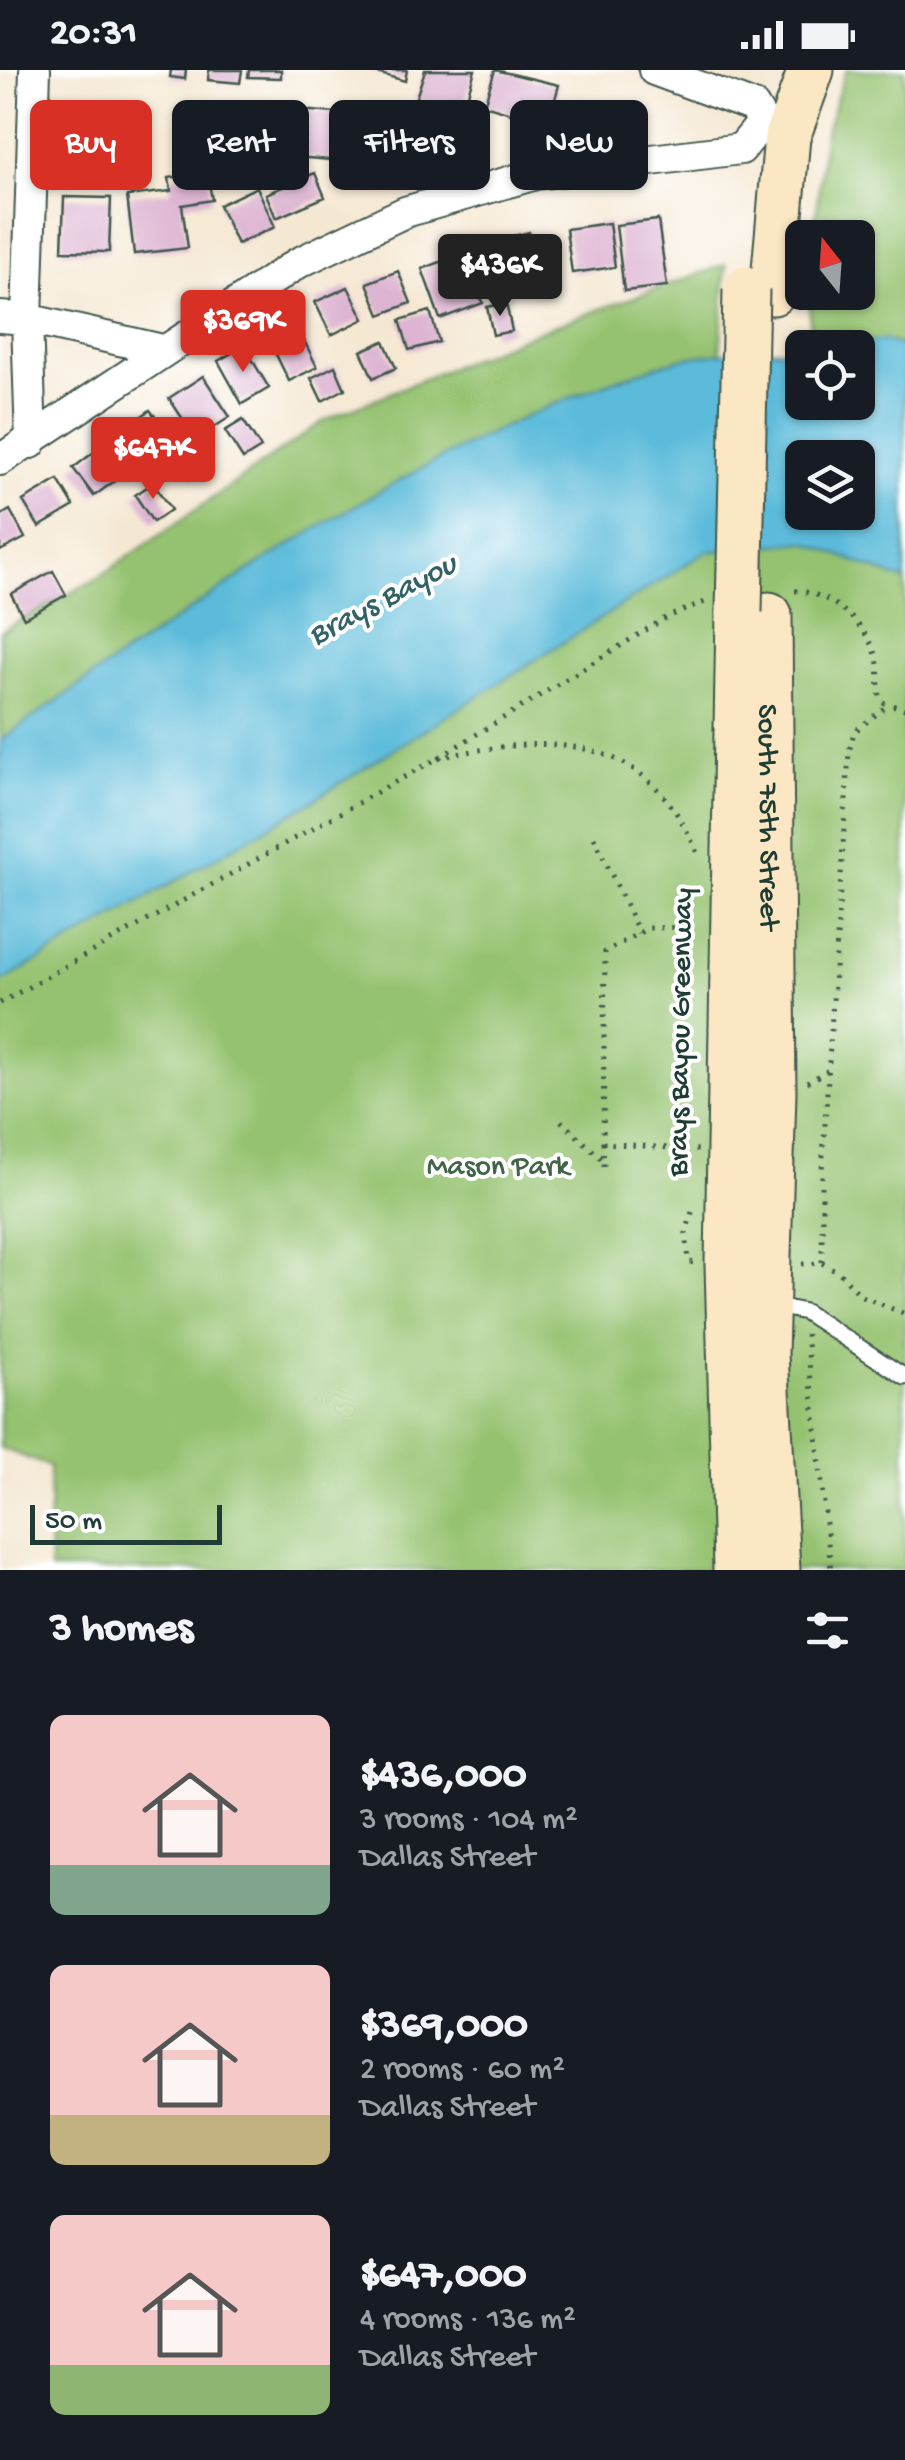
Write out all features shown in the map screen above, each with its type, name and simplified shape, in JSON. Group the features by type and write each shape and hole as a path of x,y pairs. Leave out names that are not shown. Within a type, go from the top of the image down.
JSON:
{"main road":[{"name":"South 75th Street","path":"736,1570 752,1295 773,1093 754,604 763,122 781,70"},
{"name":"South 75th Street","path":"760,290 787,136 810,70"},
{"name":"South 75th Street","path":"752,1295 777,1570"}],"street":[{"path":"31,443 14,318 35,70"},
{"path":"0,460 298,264 405,212 536,174 741,149 763,122 754,107 654,70"},
{"path":"14,318 164,350"}],"lane":[{"path":"752,1295 905,1377"}],"path":[{"path":"754,604 809,591 865,629 878,659 879,694 888,705 905,709"},
{"name":"Brays Bayou Greenway","path":"0,1003 438,758 666,617 754,604"},
{"path":"822,1263 822,1170 849,752 854,732 888,705"},
{"name":"Brays Bayou Greenway","path":"438,758 507,744 551,741 580,746 646,778 684,822 702,868"},
{"path":"594,836 640,933"},
{"name":"Brays Bayou Greenway","path":"706,914 706,943"},
{"path":"562,1121 604,1163 605,952 655,927 706,927"},
{"name":"Brays Bayou Greenway","path":"603,1143 701,1150 700,1163"},
{"name":"Brays Bayou Greenway","path":"694,1204 686,1232 689,1262 752,1295"},
{"path":"791,1264 822,1263 839,1272 861,1296 905,1314"},
{"path":"752,1295 831,1570"}],"green space":[{"name":"Mason Park","path":"846,70 905,70 905,1570 50,1570 49,1466 0,1448 0,632 98,578 325,420 534,333 726,264 707,551 788,530 875,530 875,440 858,440 858,420 875,420 875,330 809,330 810,310 875,310 875,220 816,220 824,137"}],"water":[{"name":"Brays Bayou","path":"875,341 905,346 905,581 805,542 706,552 306,805 0,983 0,740 238,578 403,478 576,395 666,363 716,354 785,349 785,420 875,420"}],"building":[{"path":"171,70 186,70 185,79 170,77"},
{"path":"209,70 242,70 240,83 208,80"},
{"path":"249,70 281,70 281,78 248,77"},
{"path":"366,70 407,70 405,81"},
{"path":"425,70 475,70 466,100 415,100"},
{"path":"495,70 559,85 555,100 510,100 510,113 490,107 490,100 486,100"},
{"path":"309,111 329,113 329,160 309,158"},
{"path":"315,173 325,197 276,218 266,194 275,190 309,190 309,176"},
{"path":"172,177 172,190 210,190 212,200 182,205 188,248 134,254 127,196 171,191"},
{"path":"258,190 275,227 237,244 219,205"},
{"path":"64,197 111,198 109,252 62,251"},
{"path":"658,220 667,286 624,291 616,225"},
{"path":"609,223 615,267 572,273 566,229"},
{"path":"529,232 536,263 493,274 486,243"},
{"path":"464,253 483,303 440,319 422,269"},
{"path":"398,271 411,303 380,315 367,283"},
{"path":"348,287 364,319 331,335 315,302"},
{"path":"506,303 512,331 493,335 487,307"},
{"path":"430,311 439,342 409,350 400,320"},
{"path":"293,318 317,367 289,381 265,332"},
{"path":"384,341 396,368 373,378 361,351"},
{"path":"244,346 269,388 242,404 218,361"},
{"path":"335,366 345,389 322,401 311,378"},
{"path":"203,376 230,417 196,439 169,398"},
{"path":"150,410 173,439 144,461 122,431"},
{"path":"243,420 261,448 243,459 225,431"},
{"path":"106,443 127,472 94,496 73,468"},
{"path":"194,449 208,468 193,479 178,460"},
{"path":"58,480 74,506 39,527 23,501"},
{"path":"153,483 171,510 153,522 135,495"},
{"path":"10,510 25,538 0,551 0,516"},
{"path":"53,571 66,595 24,618 11,594"}]}
